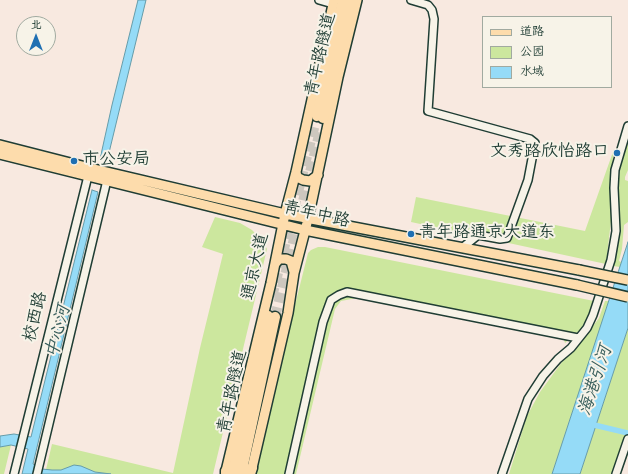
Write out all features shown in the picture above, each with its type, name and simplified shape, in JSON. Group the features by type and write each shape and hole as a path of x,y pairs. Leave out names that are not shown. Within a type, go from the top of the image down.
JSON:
{"highway":[{"name":"青年路隧道","path":"343,0 320,117 351,0"},
{"name":"青年路隧道","path":"227,473 271,317 241,474"}],"main road":[{"path":"251,472 288,313 294,273 318,175 338,77 357,0"},
{"name":"通京大道","path":"227,473 275,264 282,225 296,172 333,2"},
{"name":"青年中路","path":"0,145 89,172"},
{"name":"青年中路","path":"0,154 308,219 628,280"},
{"path":"296,172 297,177 310,181 318,175"},
{"name":"青年中路","path":"108,176 282,225 628,297"},
{"path":"275,264 278,260 286,259 291,261 294,273"}],"street":[{"path":"318,0 333,2"},
{"path":"411,0 428,5 432,10 434,19 428,111 530,139 535,143 528,180 507,238 500,239 478,235 462,248"},
{"path":"502,474 528,399 543,376 558,359 571,348 587,328 593,316 611,260 616,231 614,188 615,170 628,126"},
{"name":"校西路","path":"14,474 89,172"},
{"path":"37,474 108,176"},
{"path":"289,474 323,322 330,300 339,295 347,292 578,338"},
{"path":"616,474 628,439"}],"green space":[{"path":"628,140 628,170 625,180 628,181 628,222 624,225 622,249 619,261 621,262 620,267 613,266 619,241 620,220 618,185 621,164"},
{"path":"614,149 611,176 612,212 606,264 411,222 416,197 585,231"},
{"path":"215,217 240,223 252,230 262,240 267,249 213,474 45,474 52,444 173,473 200,348 223,254 202,247"},
{"path":"318,247 325,247 594,301 587,320 580,330 565,343 564,340 559,337 377,301 357,298 341,301 335,309 296,474 255,474 265,425 308,253"},
{"path":"605,301 609,301 552,474 509,474 527,416 540,392 562,362 576,349 599,318"},
{"path":"628,328 628,454 621,474 580,474"},
{"path":"11,445 4,474 0,474 0,447"}],"water":[{"path":"138,0 146,0 107,161 100,159"},
{"name":"中心河","path":"92,190 98,192 33,464 42,469 52,470 61,470 74,465 81,466 95,472 111,474 22,474 28,449 11,445 0,447 0,436 14,434 31,437"},
{"name":"海港引河","path":"628,242 628,328 580,474 552,474"}],"waterway":[{"name":"海港引河","path":"590,424 628,433"}],"tunnel":[{"path":"272,297 317,116"},
{"path":"275,317 320,131"}],"place":[{"name":"文秀路欣怡路口","path":"617,153"},
{"name":"市公安局","path":"74,161"},
{"name":"青年路通京大道东","path":"411,234"}]}
